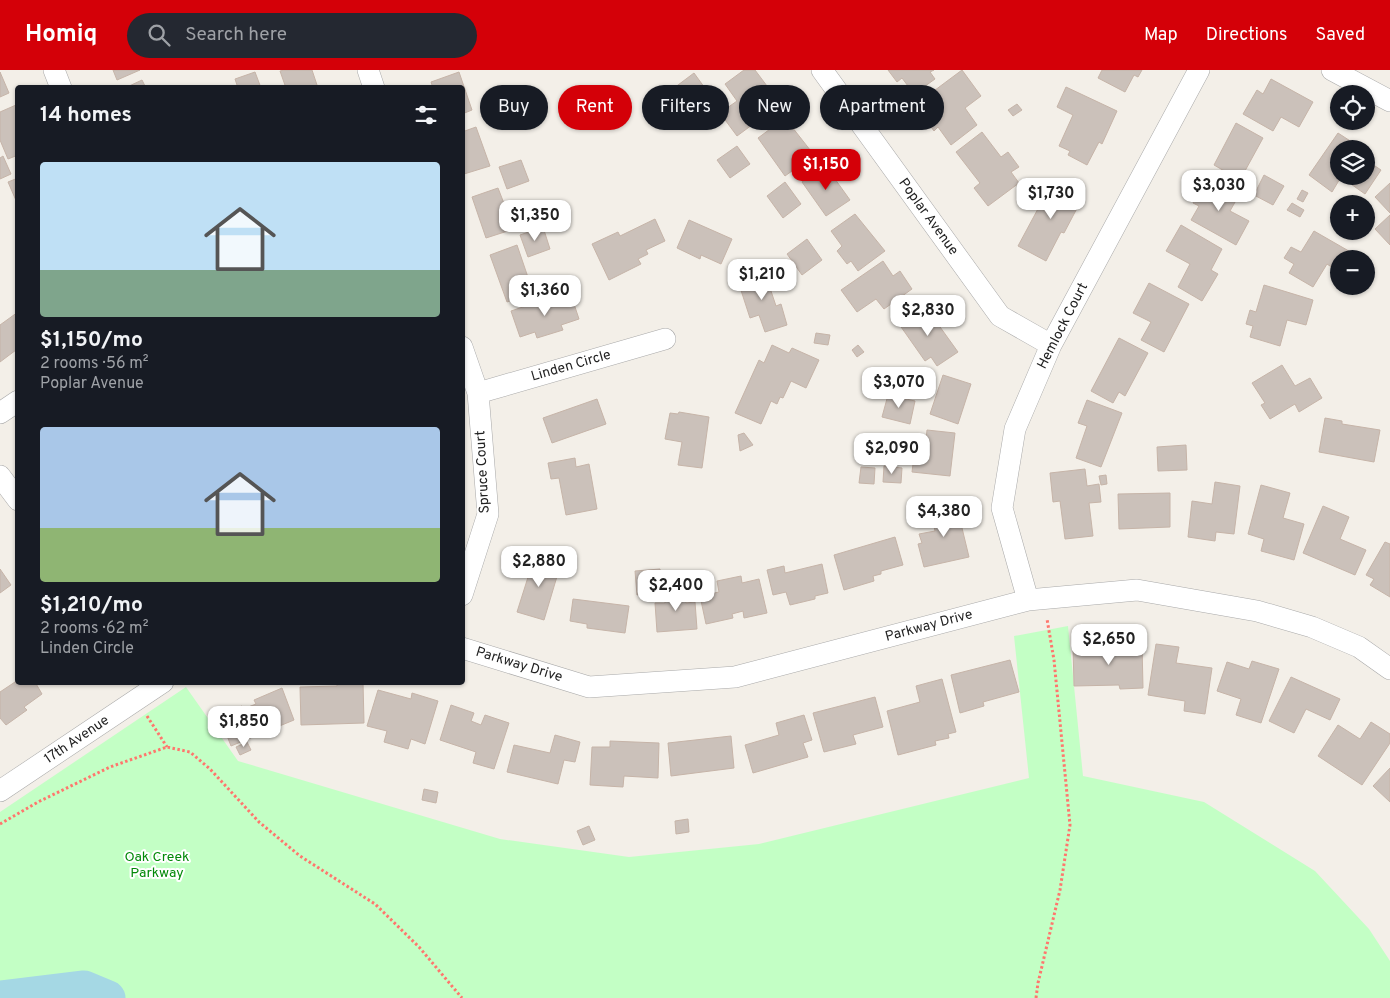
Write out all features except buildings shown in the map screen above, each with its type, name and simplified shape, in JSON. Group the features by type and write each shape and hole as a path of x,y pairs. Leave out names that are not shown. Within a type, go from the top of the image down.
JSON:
{"street":[{"path":"54,70 60,85"},
{"path":"368,70 373,85"},
{"name":"Poplar Avenue","path":"822,70 1000,316 1051,345"},
{"name":"Hemlock Court","path":"1028,600 1002,508 1015,429 1051,345 1199,70"},
{"path":"1332,70 1390,101"},
{"name":"Linden Circle","path":"478,393 665,340"},
{"name":"Spruce Court","path":"465,356 478,393 488,514 465,586"},
{"path":"0,414 15,403"},
{"path":"0,476 15,496"},
{"name":"Parkway Drive","path":"465,649 589,687 735,677 1028,600 1137,590 1258,611 1312,627 1359,647 1390,669"},
{"name":"17th Avenue","path":"0,792 155,685"}],"path":[{"path":"1036,998 1060,890 1070,824 1054,660 1046,611"},
{"path":"147,716 167,748"},
{"path":"0,824 38,802 110,767 167,748 190,752 210,769 259,822 300,856 375,904 419,947 462,998"}],"green space":[{"name":"Oak Creek Parkway","path":"1068,626 1083,776 1204,802 1315,871 1369,929 1390,961 1390,998 13,998 0,981 0,812 186,687 238,761 500,839 629,857 759,844 1029,778 1014,636"}],"waterway":[{"path":"0,998 84,988 108,998"}]}
